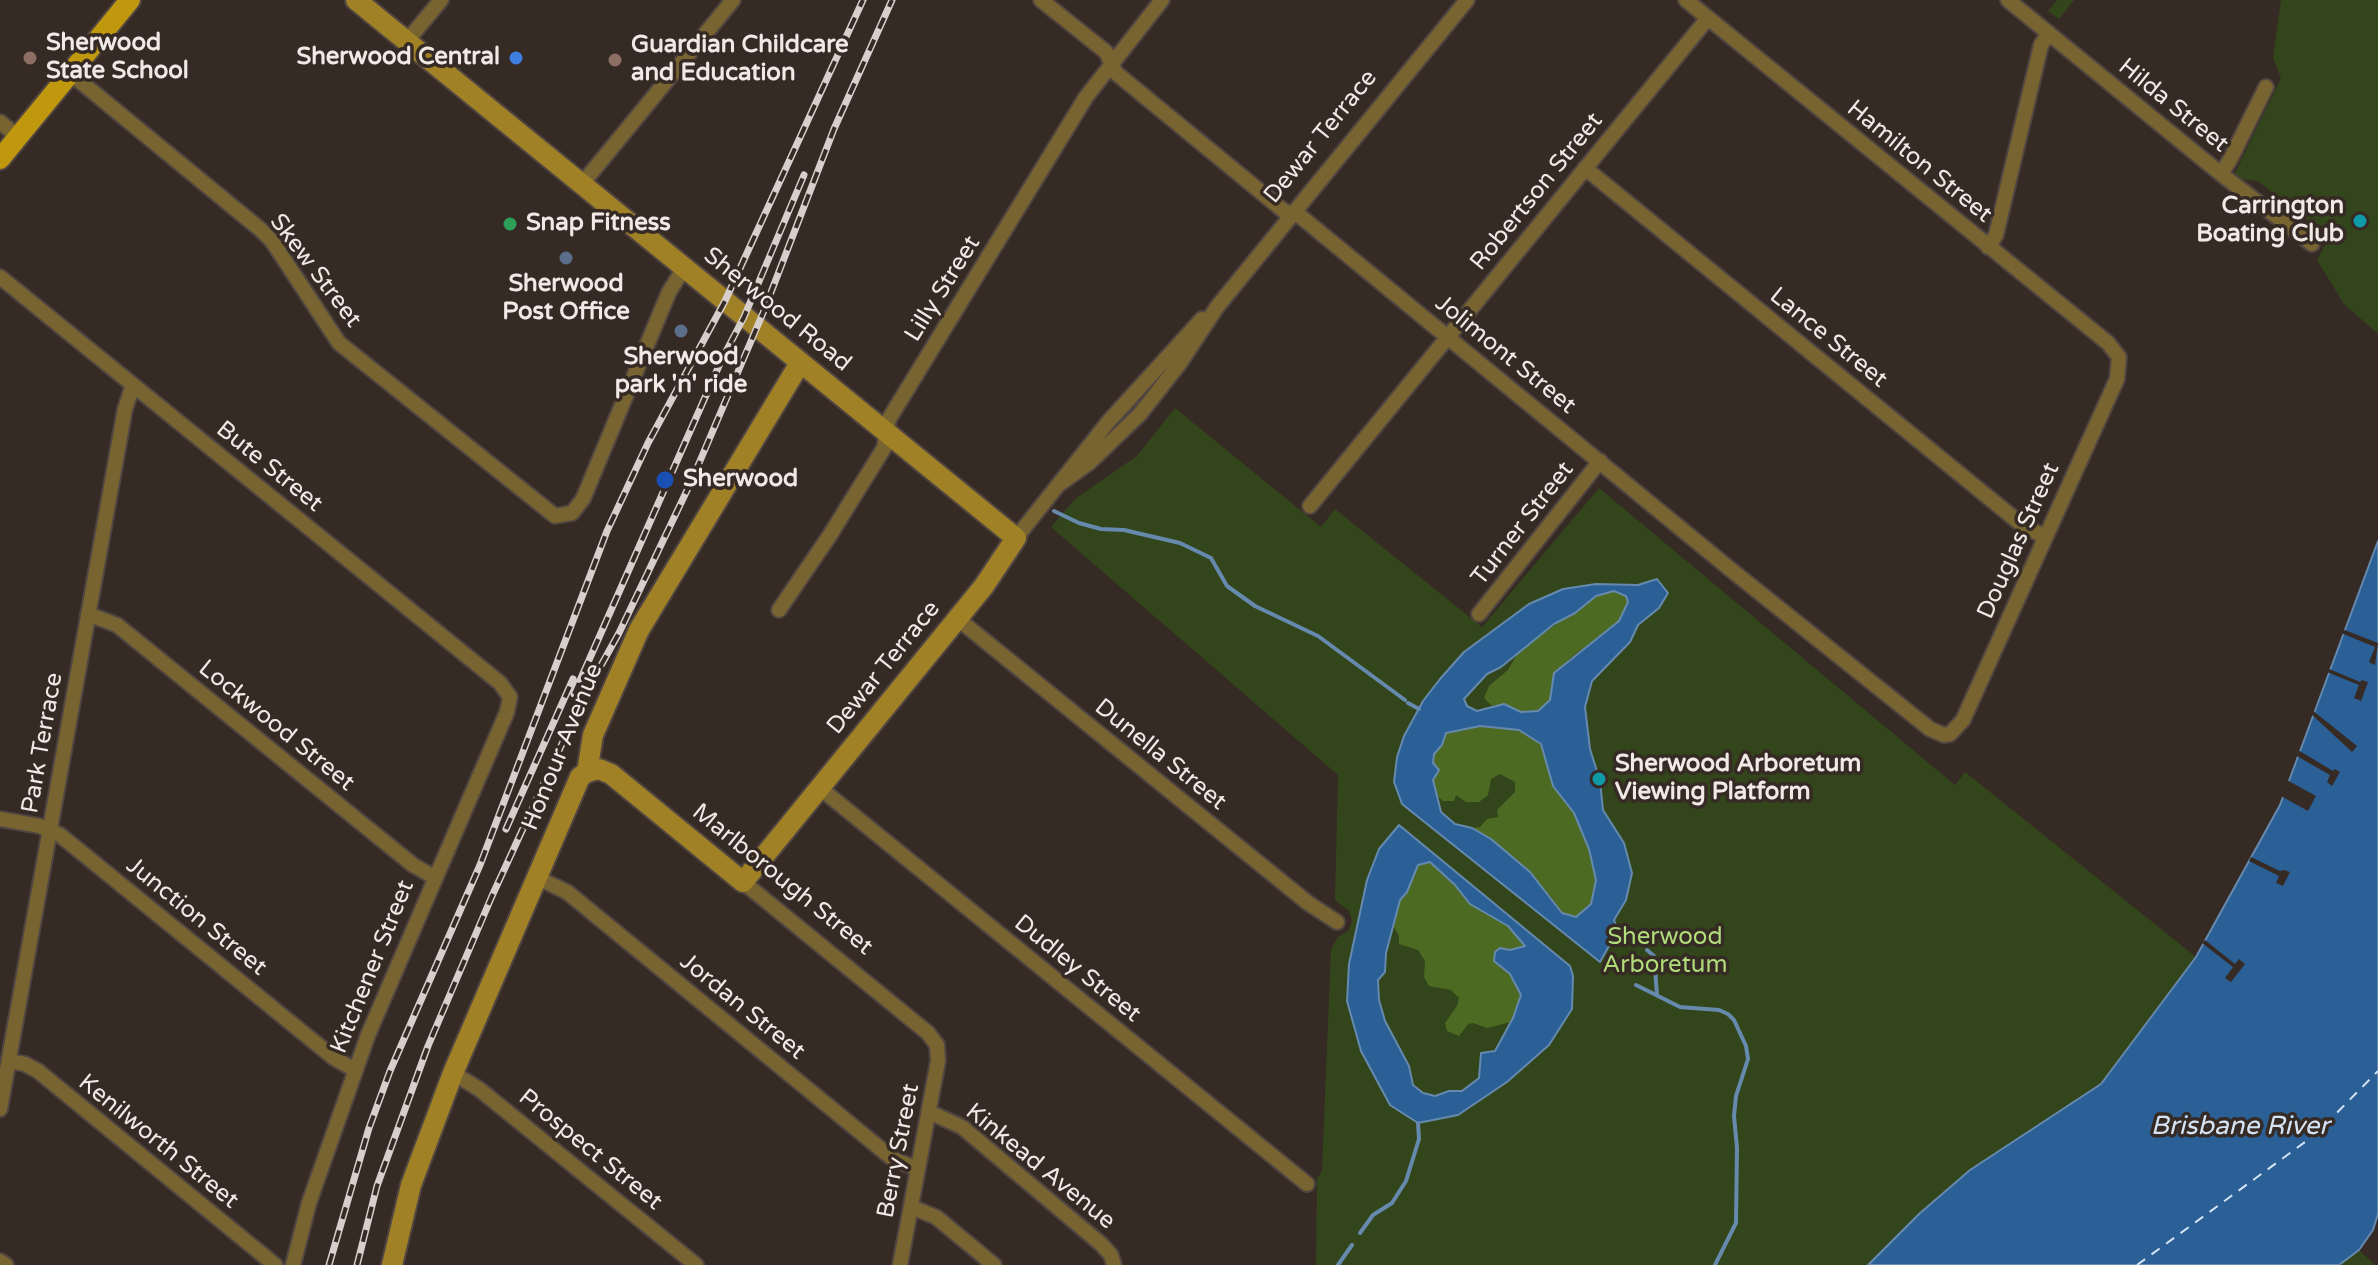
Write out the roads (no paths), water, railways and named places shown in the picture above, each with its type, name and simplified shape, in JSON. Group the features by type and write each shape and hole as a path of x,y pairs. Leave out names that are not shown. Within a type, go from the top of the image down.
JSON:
{"main road":[{"path":"0,159 130,0"}],"street":[{"name":"Sherwood Road","path":"356,0 1016,538"},
{"path":"407,41 441,0"},
{"path":"582,184 733,0"},
{"name":"Jolimont Street","path":"1041,0 1106,52 1116,73 1284,211 1300,216 1930,729 1950,734"},
{"name":"Lilly Street","path":"779,610 884,448 889,419 1086,97 1162,0"},
{"name":"Dewar Terrace","path":"743,882 958,619 1082,453 1195,326 1217,307 1467,0"},
{"name":"Hamilton Street","path":"1686,0 2108,343 2120,362"},
{"name":"Hilda Street","path":"2008,0 2312,244"},
{"name":"Robertson Street","path":"1310,506 1708,18"},
{"path":"1988,247 1996,235 2041,43 2049,33"},
{"name":"Skew Street","path":"70,73 272,241 339,343 555,516 567,516 577,509 583,499 664,304 684,268"},
{"path":"2221,174 2266,87"},
{"path":"0,122 18,137"},
{"name":"Lance Street","path":"1585,168 2021,524 2045,537"},
{"name":"Bute Street","path":"0,277 508,692"},
{"name":"Douglas Street","path":"1950,734 1963,720 2117,379 2120,362"},
{"name":"Honour Avenue","path":"392,1265 411,1185 453,1073 580,777 587,772 593,735 639,630 800,363"},
{"name":"Park Terrace","path":"0,1109 125,409 133,385"},
{"name":"Turner Street","path":"1479,614 1600,461"},
{"name":"Lockwood Street","path":"88,614 117,625 413,865 434,877"},
{"name":"Dunella Street","path":"958,619 1308,903 1337,922"},
{"name":"Kitchener Street","path":"293,1265 300,1230 355,1070 434,877 507,712 510,702 508,692"},
{"name":"Marlborough Street","path":"587,772 599,769 611,774 928,1033 937,1045"},
{"name":"Dudley Street","path":"820,788 1307,1184"},
{"name":"Junction Street","path":"0,819 40,826 60,835 334,1058 355,1070"},
{"name":"Jordan Street","path":"538,878 567,892 893,1159 918,1169"},
{"name":"Berry Street","path":"900,1265 939,1056 937,1045"},
{"name":"Kenilworth Street","path":"9,1061 38,1071 275,1265"},
{"name":"Prospect Street","path":"453,1073 479,1089 696,1265"},
{"name":"Kinkead Avenue","path":"929,1112 962,1127 1101,1244 1111,1255 1114,1265"},
{"path":"911,1207 931,1214 994,1265"},
{"path":"0,1261 6,1265"}],"water":[{"name":"Brisbane River","path":"2378,541 2378,1214 2373,1230 2359,1250 2339,1265 1868,1265 1919,1214 1970,1170 2101,1084 2196,957 2280,805"},
{"path":"1657,579 1668,593 1659,608 1638,625 1630,642 1592,681 1585,707 1603,810 1624,843 1632,873 1626,900 1614,920 1618,930 1600,962 1402,804 1394,782 1404,736 1423,701 1464,652 1529,604 1563,589 1596,584 1638,585","holes":["1614,591 1626,596 1628,602 1619,621 1554,673 1550,700 1538,711 1521,712 1504,704 1477,711 1467,706 1464,699 1487,674 1501,667 1554,624 1575,613 1596,596","1480,726 1519,730 1541,744 1553,786 1574,813 1589,849 1596,880 1591,904 1576,917 1562,913 1530,872 1491,839 1472,828 1455,824 1441,812 1433,780 1439,770 1433,763 1434,754 1442,745 1446,733"]},
{"path":"1399,825 1570,966 1573,976 1572,1009 1549,1045 1507,1082 1458,1115 1418,1123 1390,1105 1361,1051 1347,1001 1349,964 1367,880 1379,849","holes":["1430,862 1470,904 1508,926 1525,946 1510,950 1500,948 1495,952 1494,961 1510,974 1521,995 1513,1018 1495,1051 1481,1053 1479,1078 1462,1091 1435,1096 1423,1093 1413,1085 1409,1066 1385,1021 1378,980 1385,972 1386,953 1400,900 1407,892 1418,865"]}],"waterway":[{"path":"1054,511 1101,529 1124,530 1180,543 1211,558 1227,586 1255,606 1318,636 1405,700"},
{"path":"1408,703 1419,709"},
{"path":"1647,950 1654,956 1657,995"},
{"path":"1636,985 1680,1007 1719,1010 1728,1014 1746,1046 1748,1059 1736,1096 1734,1116 1737,1148 1736,1223 1715,1265"},
{"path":"1360,1233 1373,1215 1392,1203 1406,1181 1419,1139 1418,1123"},
{"path":"1338,1265 1352,1245"}],"railway":[{"path":"329,1265 369,1128 390,1071 480,865 607,531 648,443 725,301 863,0"},
{"path":"357,1265 377,1186 428,1046 492,896 584,696 619,633 691,482 763,313 834,129 892,0"},
{"path":"574,694 722,359 744,317 804,175"},
{"path":"506,829 573,679"}],"place":[{"name":"Sherwood State School","path":"30,58"},
{"name":"Sherwood Central","path":"516,58"},
{"name":"Guardian Childcare and Education","path":"615,60"},
{"name":"Carrington Boating Club","path":"2360,221"},
{"name":"Snap Fitness","path":"510,224"},
{"name":"Sherwood Post Office","path":"566,258"},
{"name":"Sherwood park 'n' ride","path":"681,331"},
{"name":"Sherwood","path":"665,480"},
{"name":"Sherwood Arboretum Viewing Platform","path":"1599,779"}],"park label":[{"name":"Sherwood Arboretum","path":"1665,952"}]}
